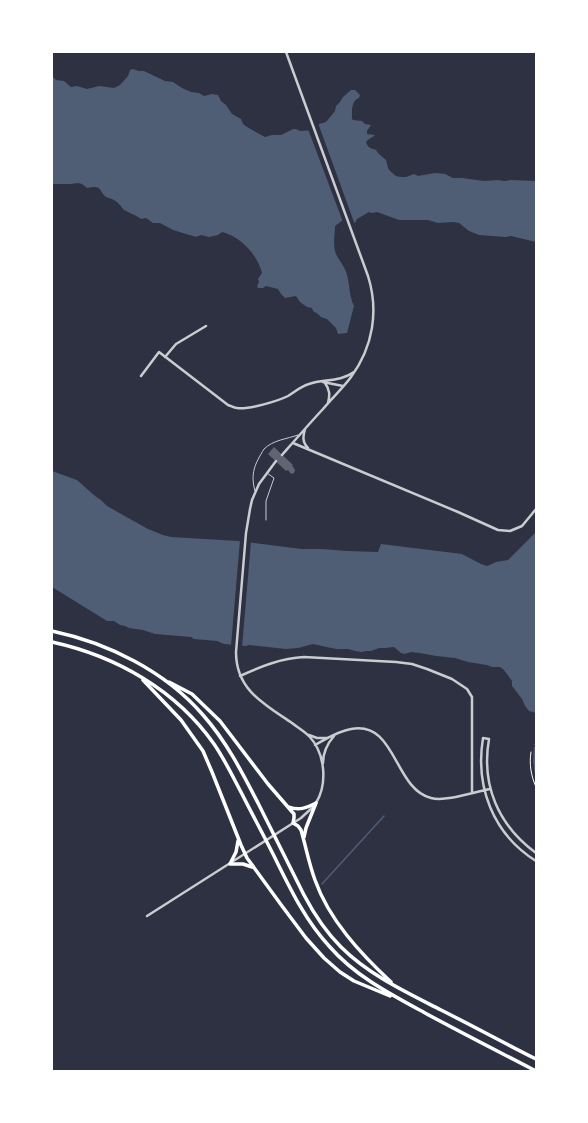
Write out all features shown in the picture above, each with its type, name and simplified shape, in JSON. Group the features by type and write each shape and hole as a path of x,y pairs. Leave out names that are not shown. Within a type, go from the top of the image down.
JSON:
{"main road":[{"path":"52,631 74,636 110,649 133,660 165,681 193,704 219,736 242,773 309,904 319,921 342,948 358,962 382,978 536,1059"},
{"path":"52,642 73,647 102,657 138,675 168,695 197,722 222,756 310,924 343,961 361,975 400,999 536,1071"},
{"path":"138,675 181,720 203,751 246,854 254,868 316,950 332,967 354,981 400,999"},
{"path":"165,681 192,694 213,714 294,814 293,823 301,830 315,881 334,918 373,964 396,986"},
{"path":"288,807 293,809 303,809 316,803"},
{"path":"304,842 306,828 316,803"},
{"path":"238,837 238,847 230,864 243,864 254,868"}],"street":[{"path":"282,455 344,386 356,370 369,342 374,311 370,284 286,52"},
{"path":"165,357 176,344 206,326"},
{"path":"141,376 159,352 228,405 236,408 252,407 286,397 303,386 342,378 356,370"},
{"path":"317,382 344,386"},
{"path":"325,383 330,391 330,397 327,404"},
{"path":"306,428 303,440 306,447 310,450"},
{"path":"292,443 498,530 510,530 522,526 536,510"},
{"path":"276,461 259,484 250,509 246,533 236,652 237,663 240,676 253,694 307,734 317,738 330,738"},
{"path":"240,676 279,661 304,657 402,662 419,666 452,679 467,689 472,698 472,793"},
{"path":"315,745 347,730 356,728 366,729 375,733 386,743 406,778 416,790 425,796 434,799 444,799 490,789"},
{"path":"307,734 320,755 323,768"},
{"path":"147,916 246,854 306,813 316,803 321,791 324,753 327,746 336,735"},
{"path":"536,853 513,833 497,808 488,780 487,759 489,738 483,738 481,765 484,790 492,812 508,836 518,847 536,861"},
{"path":"508,836 513,833"}],"lane":[{"path":"255,492 252,474 264,449 276,441 299,435"},
{"path":"266,520 266,501 274,478 267,473"}],"path":[{"path":"531,752 531,771 536,788"}],"water":[{"path":"133,69 144,71 165,81 173,82 182,88 204,96 212,94 218,95 232,114 241,119 243,124 265,137 281,135 293,129 300,131 315,130 319,124 326,122 335,111 336,106 343,97 351,90 355,90 360,95 353,104 352,119 371,125 367,131 367,134 375,135 366,142 370,148 376,150 386,160 388,168 396,176 406,177 414,174 418,176 435,173 445,174 453,178 484,181 536,181 536,242 511,236 479,235 469,231 459,223 438,223 428,220 399,220 377,212 369,212 357,219 355,223 343,220 335,226 335,252 346,272 354,306 347,333 338,334 336,328 327,319 321,317 313,311 312,308 307,307 300,302 296,296 285,298 278,289 266,286 263,288 258,288 258,279 262,273 260,266 247,247 229,234 222,232 218,235 209,237 201,235 196,237 173,230 160,223 153,223 146,218 141,219 124,210 119,204 106,197 100,189 96,187 87,188 78,183 52,184 52,76 56,80 64,81 71,87 77,86 87,89 99,86 114,88 120,85 128,76 130,70"},
{"path":"52,471 77,480 107,506 148,529 171,537 238,541 302,549 347,551 378,552 381,544 462,554 487,566 496,562 508,560 536,532 536,713 529,711 525,706 522,699 512,686 512,681 500,667 492,667 455,658 420,653 411,652 405,654 401,653 394,647 379,648 362,652 348,649 336,649 313,644 298,648 286,649 224,644 217,641 194,639 191,637 155,634 129,628 114,621 107,621 52,587"},
{"path":"534,747 536,747 536,775 533,761"}],"pier":[{"path":"318,123 355,225 343,222 308,129 314,128"},
{"path":"240,540 251,541 242,647 231,646"}],"building":[{"path":"274,447 293,465 295,470 294,473 291,474 288,470 286,471 268,454"}],"waterway":[{"path":"322,884 384,816"}]}
